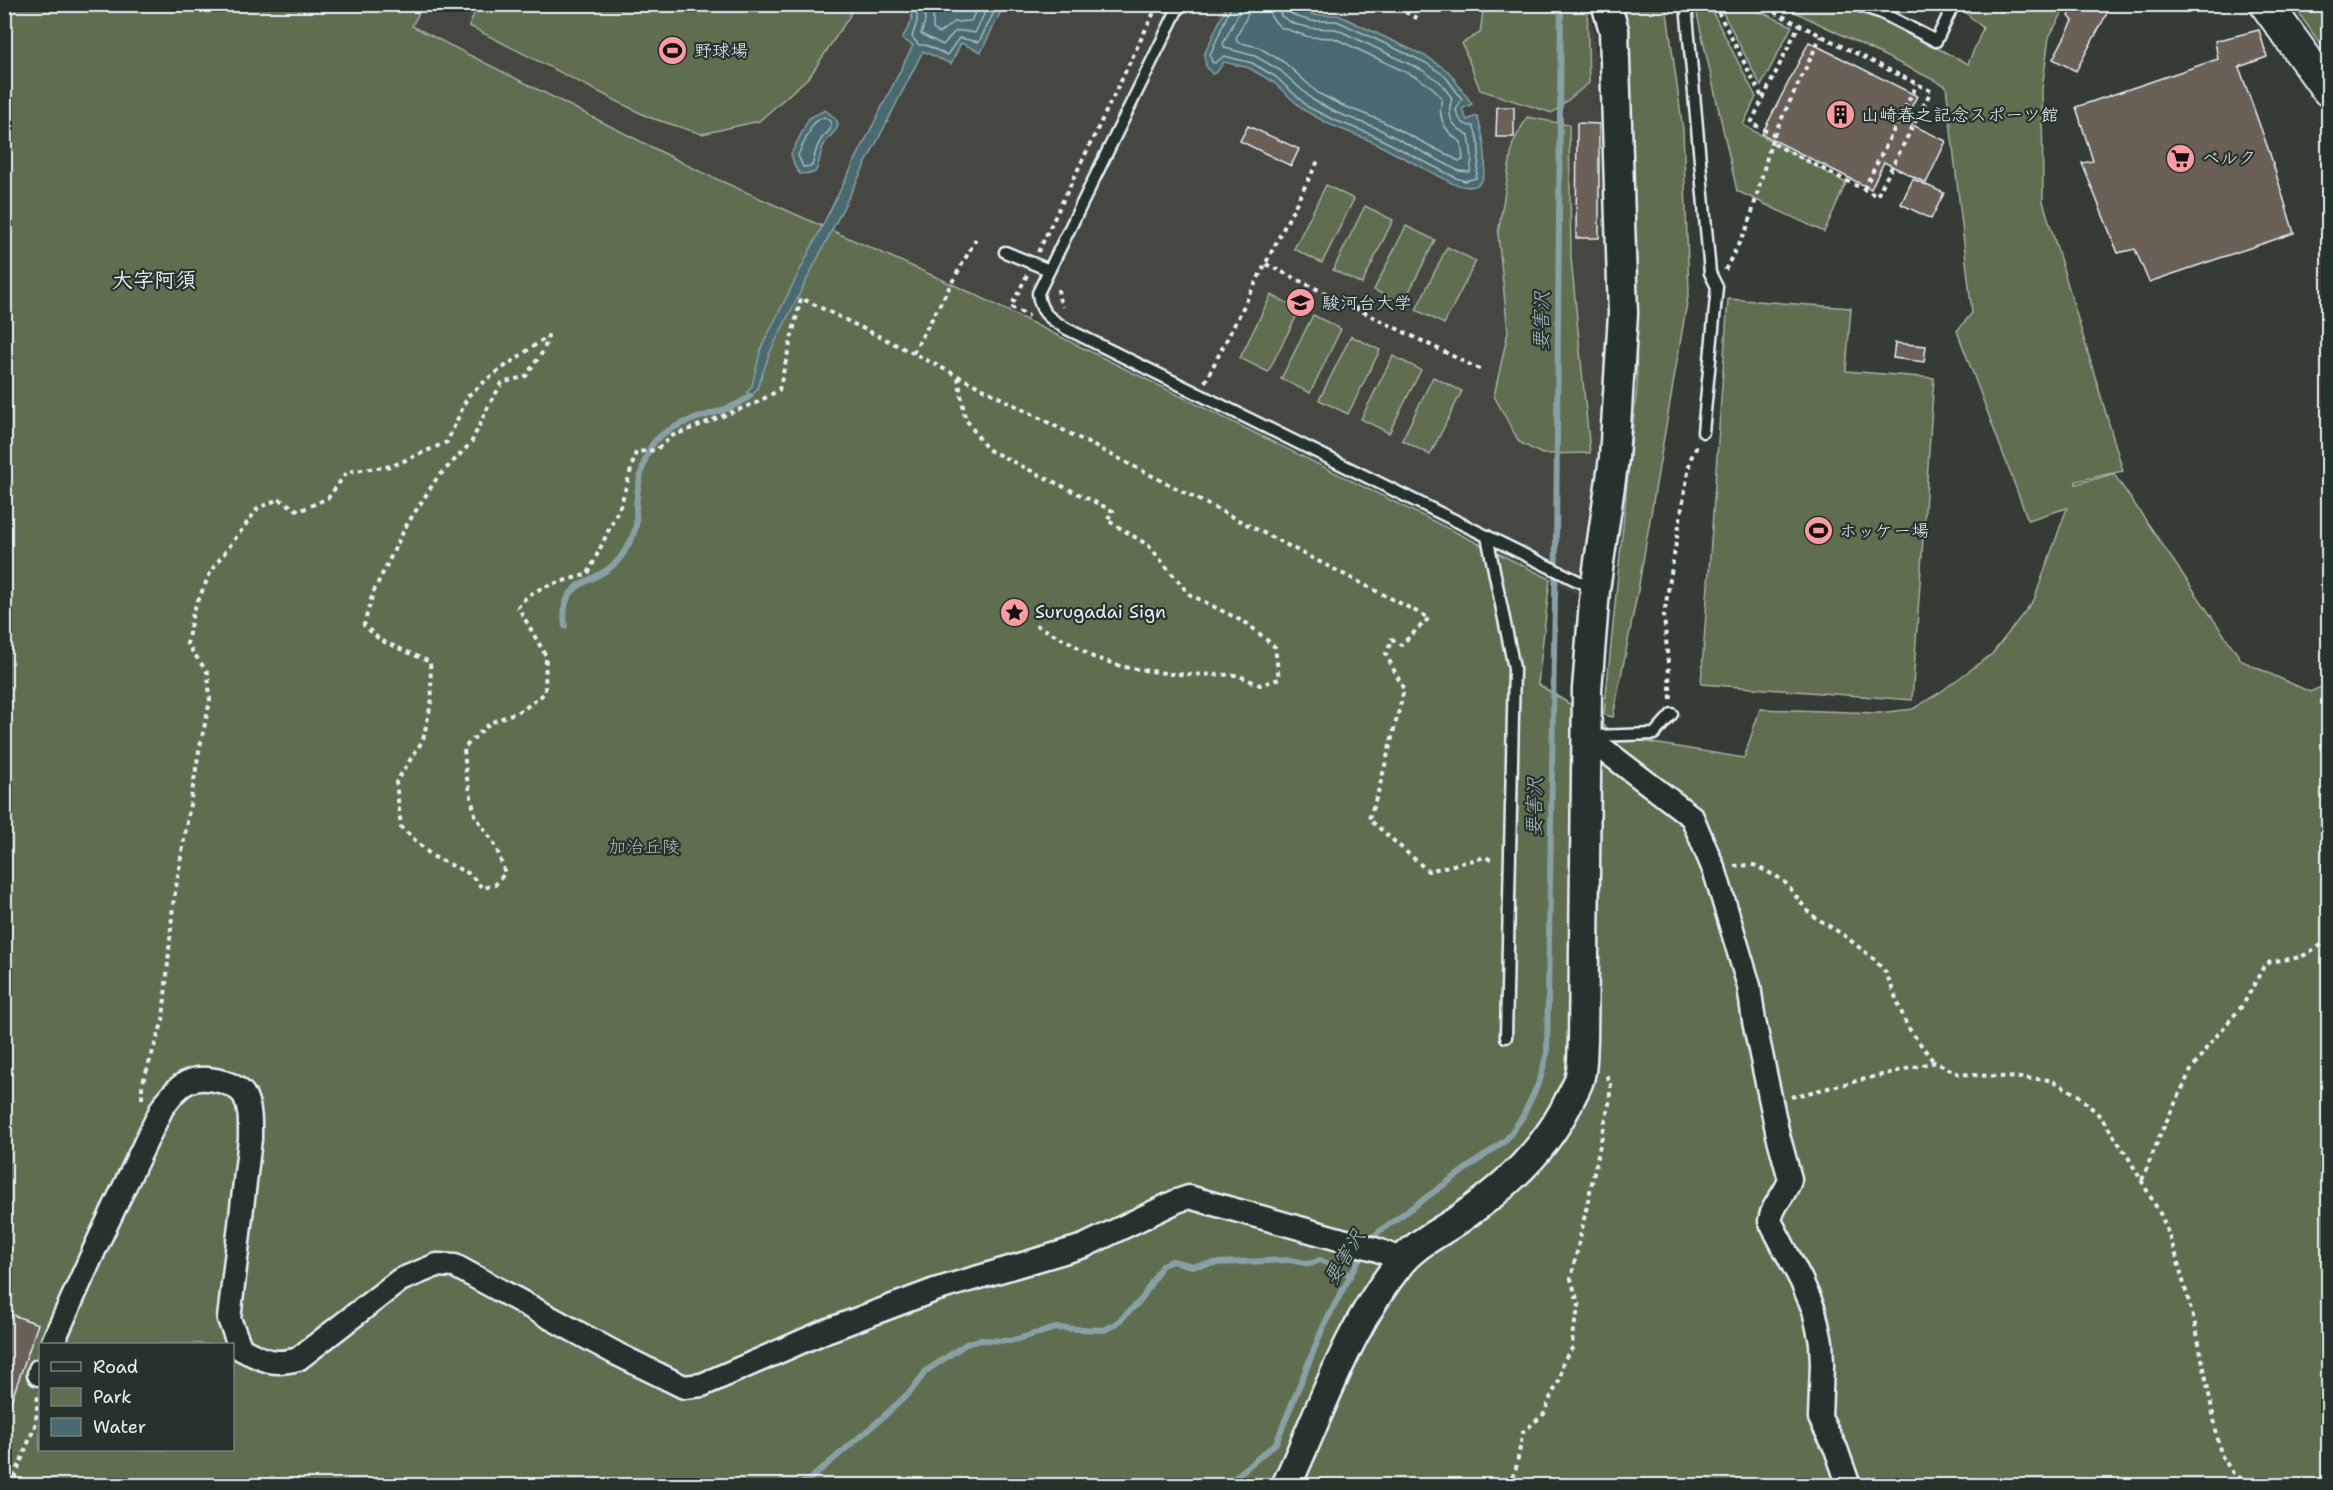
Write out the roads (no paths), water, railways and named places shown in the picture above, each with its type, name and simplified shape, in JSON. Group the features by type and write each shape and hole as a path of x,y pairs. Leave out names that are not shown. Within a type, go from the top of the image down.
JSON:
{"main road":[{"path":"2266,4 2328,90"}],"street":[{"path":"52,1343 96,1244 162,1108 173,1093 189,1080 207,1077 230,1084 244,1095 249,1111 250,1139 229,1319 232,1332 241,1349 268,1362 281,1364 298,1359 400,1280 437,1265 454,1266 617,1354 684,1387 702,1386 826,1331 935,1290 1084,1246 1189,1197 1390,1255 1505,1184 1544,1145 1563,1114 1580,1077 1583,1040 1587,689 1595,590 1614,458 1623,314 1614,30 1606,4"},
{"path":"1587,736 1692,817 1712,866 1749,986 1778,1135 1790,1179 1789,1185 1776,1203 1770,1221 1814,1310 1821,1342 1820,1418 1836,1449 1850,1485"},
{"path":"1286,1485 1343,1355 1386,1281 1390,1255"}],"lane":[{"path":"1180,4 1038,293 1039,305 1045,315 1067,329 1595,590"},
{"path":"1686,4 1710,273 1717,287 1703,432"},
{"path":"1854,4 1882,13 1936,41 1950,12 1942,4"},
{"path":"1005,252 1049,270"},
{"path":"1487,536 1514,668 1506,1037"},
{"path":"1587,736 1654,734 1672,714"}],"water":[{"path":"911,5 1004,5 981,52 961,43 951,64 923,51 770,352 757,389 751,397 747,392 752,386 761,348 913,45 902,39 912,20"},
{"path":"1227,5 1288,5 1314,15 1338,15 1429,58 1449,72 1472,104 1462,109 1467,120 1477,116 1479,123 1485,152 1482,180 1472,187 1454,184 1371,141 1331,125 1305,111 1273,82 1249,68 1224,62 1217,72 1212,74 1206,66 1204,55"},
{"path":"825,110 832,115 838,126 823,146 816,171 800,174 791,154 809,118"}],"waterway":[{"name":"要害沢","path":"1369,1241 1506,1140 1523,1116 1540,1080 1547,1053 1556,541 1561,4"},
{"path":"565,626 565,609 574,589 614,565 631,540 636,523 636,503 641,474 647,455 655,441 665,432 677,426 727,408 750,396"},
{"name":"要害沢","path":"1225,1486 1276,1443 1324,1325 1364,1250"},
{"path":"796,1486 810,1479 882,1418 911,1391 926,1371 966,1344 980,1340 1010,1341 1056,1328 1104,1330 1116,1324 1141,1300 1162,1265 1172,1261 1193,1266 1290,1260 1310,1264 1320,1260 1351,1275"}],"place":[{"name":"野球場","path":"673,51"},
{"name":"山崎春之記念スポーツ館","path":"1840,115"},
{"name":"ベルク","path":"2181,158"},
{"name":"駿河台大学","path":"1301,303"},
{"name":"ホッケー場","path":"1818,531"},
{"name":"Surugadai Sign","path":"1014,612"}],"district":[{"name":"大字阿須","path":"154,280"}],"park label":[{"name":"加治丘陵","path":"644,847"}]}
